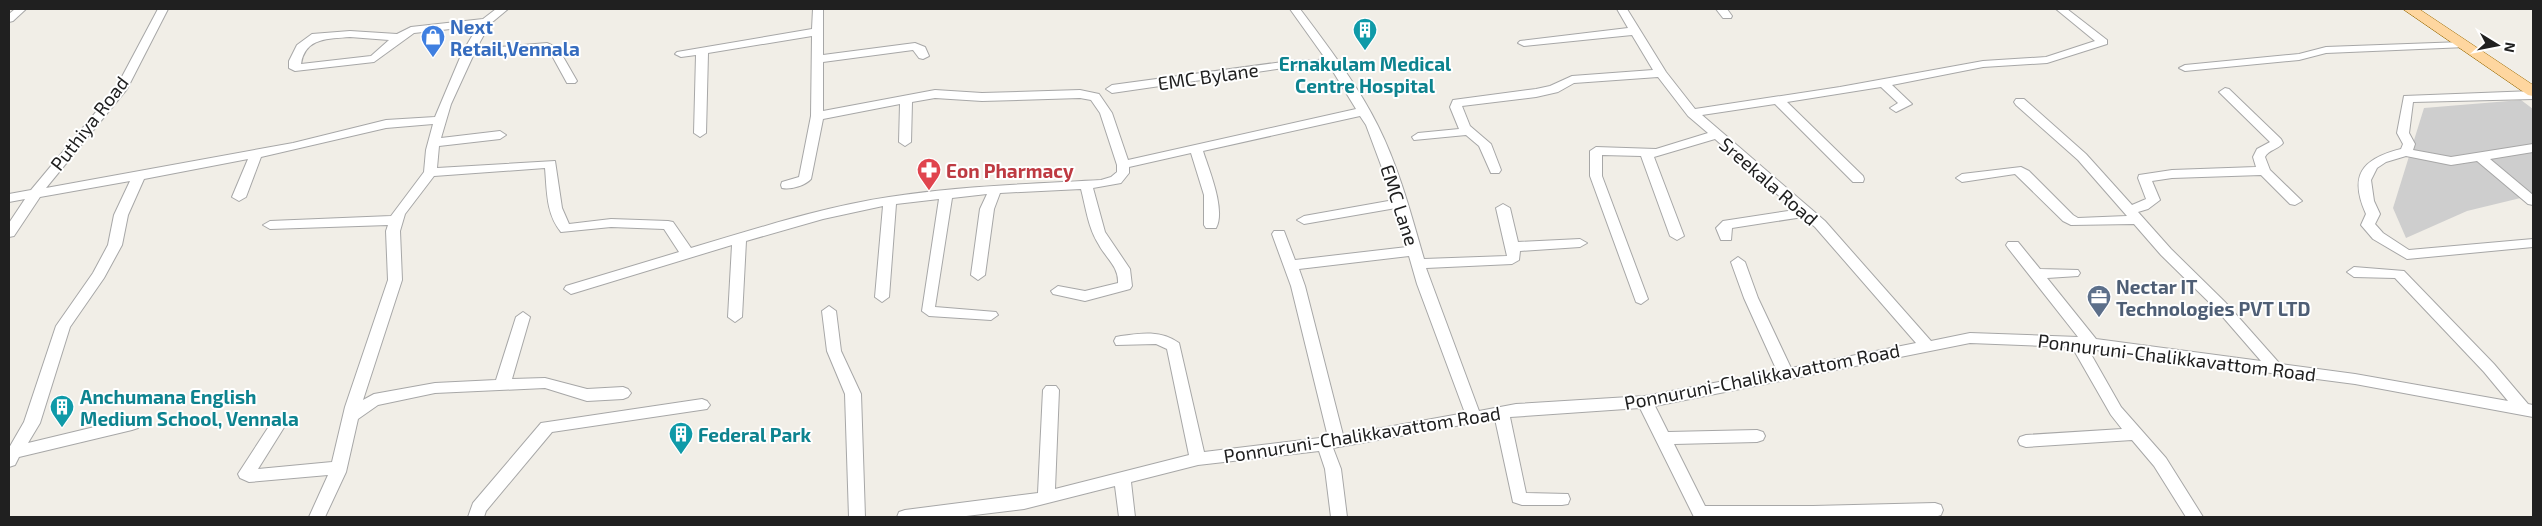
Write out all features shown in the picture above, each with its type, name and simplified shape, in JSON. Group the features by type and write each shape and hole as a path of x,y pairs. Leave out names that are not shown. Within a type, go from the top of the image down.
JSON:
{"main road":[{"path":"2410,9 2533,94"},
{"path":"2424,9 2533,83"}],"street":[{"path":"9,19 21,9"},
{"name":"Puthiya Road","path":"9,233 45,179 121,89 163,9"},
{"path":"317,517 339,468 351,416 395,280 393,231 397,220 408,199 430,172 434,143 445,104 468,53 486,22 503,9"},
{"path":"787,185 805,179 817,116 818,9"},
{"name":"EMC Lane","path":"1295,9 1331,59 1364,111 1379,141 1417,258 1474,417"},
{"name":"Sreekala Road","path":"1622,9 1661,73 1692,113 1820,224 1927,346"},
{"path":"1692,113 1884,83 1983,64 2047,60 2104,42 2061,9"},
{"path":"399,37 350,34 316,36 303,45 295,61 295,68 374,59 399,37 411,30 486,22"},
{"path":"1524,43 1635,31"},
{"path":"681,54 817,32"},
{"path":"468,53 543,45 554,50 571,81"},
{"path":"2185,68 2299,57 2326,50 2462,45"},
{"path":"817,59 915,46 921,49 923,56"},
{"path":"700,133 702,51"},
{"name":"EMC Bylane","path":"1112,89 1298,63 1304,65 1327,63 1331,59"},
{"path":"1495,170 1485,144 1465,128 1456,107 1457,103 1536,93 1554,89 1572,80 1661,73"},
{"path":"1884,83 1906,104 1896,108"},
{"path":"2225,92 2277,142 2261,152 2259,158 2264,170 2295,202"},
{"path":"571,289 687,253 822,215 890,201 995,189 1101,184 1116,180 1123,173 1123,165 1106,113 1095,98 1080,94 982,97 936,94 817,116"},
{"path":"2406,152 2409,144 2403,133 2408,99 2533,94"},
{"path":"905,142 906,99"},
{"path":"1778,100 1858,179"},
{"path":"2020,102 2082,157 2132,215 2220,305 2275,368"},
{"path":"1123,165 1364,111"},
{"path":"9,198 256,154 386,124 441,120"},
{"path":"1418,137 1464,132 1465,128"},
{"path":"434,143 500,135"},
{"path":"1641,299 1596,176 1596,151 1657,152 1716,135"},
{"path":"1196,148 1212,198 1211,225"},
{"path":"2533,148 2451,161 2406,152 2388,155 2377,161 2363,178 2364,197 2373,214 2368,225 2378,236 2407,255 2533,243"},
{"path":"1646,152 1678,236"},
{"path":"239,197 256,154"},
{"path":"2480,157 2533,201"},
{"path":"430,172 550,164 555,203 561,225 566,229 611,223 668,225 687,253"},
{"path":"1962,178 2017,170 2024,174 2068,218 2076,222 2132,215 2153,200 2144,178 2148,176 2264,170"},
{"path":"11,457 32,423 63,326 99,275 115,244 121,215 139,176"},
{"path":"1058,291 1085,296 1125,286 1126,280 1123,270 1104,244 1086,185"},
{"path":"978,275 987,209 995,189"},
{"path":"946,195 928,306 929,311 991,315"},
{"path":"882,297 890,201"},
{"path":"1304,220 1401,204"},
{"path":"1290,264 1417,258 1512,260 1514,256 1503,208"},
{"path":"1726,237 1723,228 1728,224 1807,212"},
{"path":"270,225 397,220"},
{"path":"1279,234 1290,264 1330,443 1339,517"},
{"path":"735,317 739,238"},
{"path":"1512,247 1580,243"},
{"path":"2013,245 2036,274 2084,343 2116,411 2160,462 2195,517"},
{"path":"1738,262 1751,298 1786,373"},
{"path":"2354,272 2399,274 2528,410"},
{"path":"2036,274 2073,273"},
{"path":"829,311 834,351 853,394 857,517"},
{"path":"503,383 523,317"},
{"name":"Ponnuruni-Chalikkavattom Road","path":"905,517 983,513 1198,460 1330,443 1501,412 1644,402 1970,338 2084,343 2355,379 2528,410"},
{"path":"1121,341 1157,339 1167,341 1174,348 1198,460"},
{"path":"351,416 381,397 435,388 503,383 545,383 587,395 623,393"},
{"path":"1046,499 1048,441 1052,427 1051,390"},
{"path":"1644,402 1701,515 1935,510"},
{"path":"476,517 479,508 547,427 702,405"},
{"path":"1501,412 1519,497 1522,499 1562,499"},
{"path":"280,421 246,474 249,476 339,468"},
{"path":"11,457 132,424"},
{"path":"2026,441 2136,434"},
{"path":"1663,438 1757,436"},
{"path":"1122,479 1127,517"}],"shaded area":[{"path":"2521,100 2533,109 2533,195 2467,211 2406,238 2393,208 2424,108"}],"place":[{"name":"Ernakulam Medical Centre Hospital","path":"1365,51"},
{"name":"Next Retail,Vennala","path":"433,58"},
{"name":"Eon Pharmacy","path":"929,191"},
{"name":"Nectar IT Technologies PVT LTD","path":"2099,318"},
{"name":"Anchumana English Medium School, Vennala","path":"62,428"},
{"name":"Federal Park","path":"681,455"}]}
